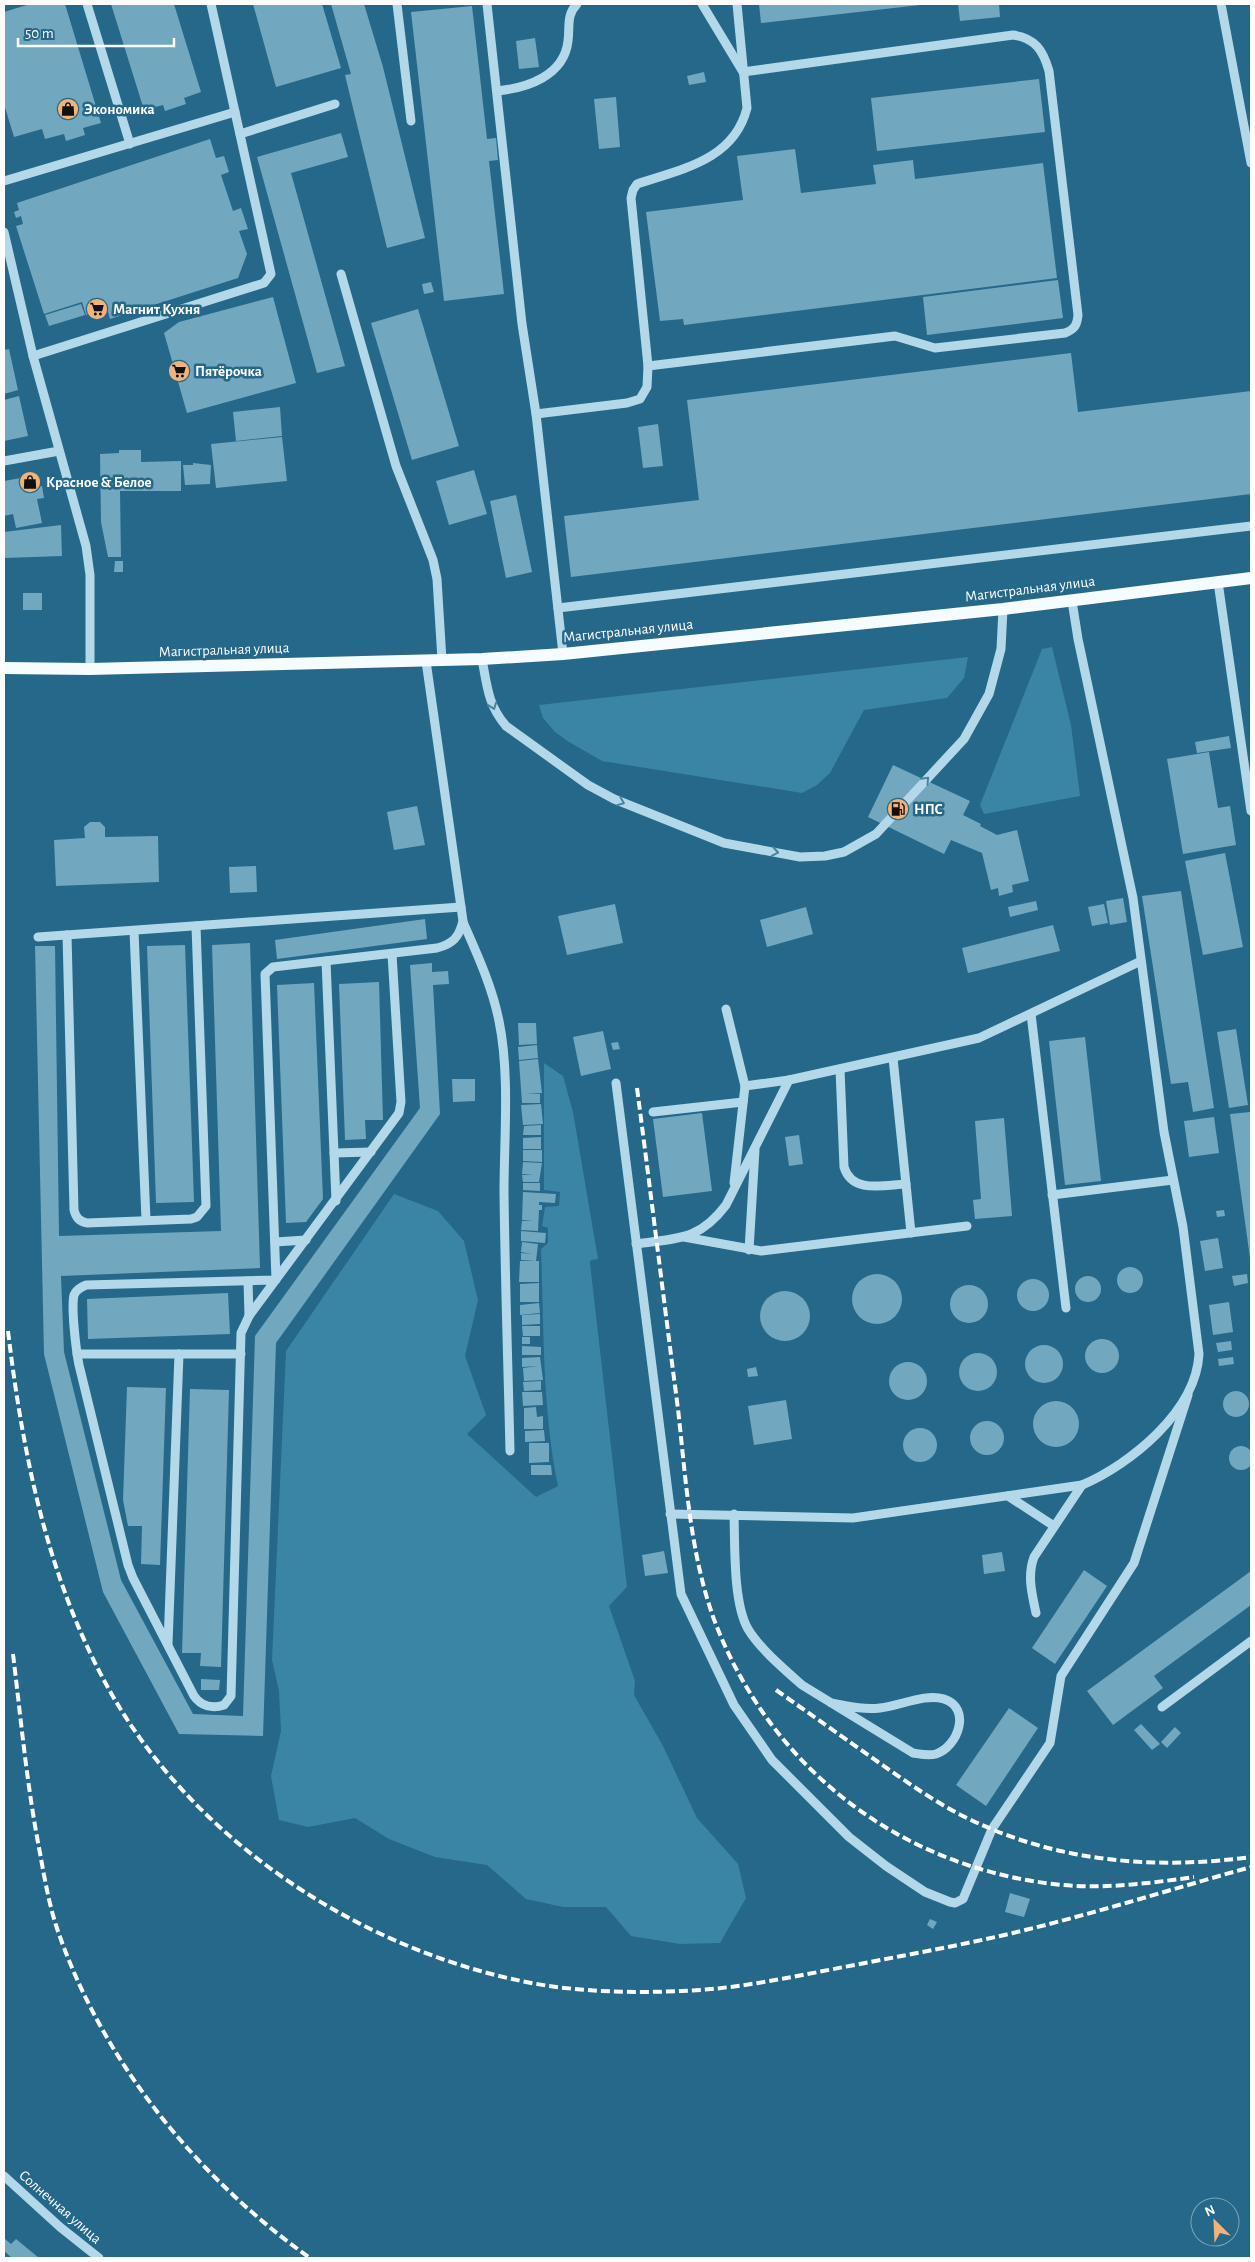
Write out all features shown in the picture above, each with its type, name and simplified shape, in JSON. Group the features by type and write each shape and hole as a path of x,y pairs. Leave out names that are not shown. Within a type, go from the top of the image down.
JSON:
{"main road":[{"name":"Магистральная улица","path":"4,668 90,669 482,659 564,654 1003,609 1251,578"}],"street":[{"path":"87,4 130,144"},
{"path":"33,356 264,283 268,279 271,268 211,4"},
{"path":"397,4 411,121"},
{"path":"487,4 522,324 536,414 564,654"},
{"path":"497,91 517,89 535,82 556,65 566,50 570,14 577,4"},
{"path":"702,4 743,72"},
{"path":"536,414 627,403 640,399 648,387 648,366 631,198 632,190 637,184 713,156 730,142 743,124 747,108 736,4"},
{"path":"1221,4 1251,157"},
{"path":"648,366 895,336 934,348 1065,333 1073,330 1077,323 1078,315 1049,71 1042,52 1032,42 1025,37 1013,35 743,72"},
{"path":"240,134 335,104"},
{"path":"4,181 235,112"},
{"path":"4,232 33,356 90,566 90,669"},
{"path":"341,274 396,466 433,560 437,579 442,660"},
{"path":"4,461 59,451"},
{"path":"558,608 1251,526"},
{"path":"1218,582 1251,811"},
{"path":"616,1082 681,1594 734,1705 767,1754 814,1805 849,1837 886,1866 925,1892 955,1903 963,1899 992,1829 1050,1743 1061,1676 1134,1563 1188,1395 1198,1370 1199,1354 1183,1227 1173,1180 1132,898 1078,639 1072,600"},
{"path":"482,659 495,714 506,726 588,785 614,799 724,843 800,857 825,856 844,852 876,834 964,739 989,694 1001,649 1003,609"},
{"path":"426,660 463,921 487,978 500,1024 506,1126 504,1192 510,1451"},
{"path":"38,937 461,907"},
{"path":"276,1280 265,974 274,967 392,954 447,945 455,941 463,921"},
{"path":"67,935 74,1210 76,1216 81,1222 87,1223 197,1217 206,1206 196,926"},
{"path":"134,930 146,1220"},
{"path":"276,1280 86,1285 80,1287 74,1296 77,1354 128,1564 133,1578 198,1700 207,1706 227,1704 231,1696 241,1333 249,1316 276,1280 306,1240 336,1200 395,1120 401,1102 392,954"},
{"path":"326,961 336,1200"},
{"path":"745,1086 789,1080 979,1038 1141,961"},
{"path":"726,1009 745,1086 733,1189"},
{"path":"1031,1014 1066,1308"},
{"path":"892,1058 911,1233"},
{"path":"840,1069 846,1173 850,1180 862,1186 906,1184"},
{"path":"636,1244 682,1237 707,1227 726,1205 789,1080"},
{"path":"653,1112 743,1102"},
{"path":"749,1250 755,1147"},
{"path":"334,1153 371,1152"},
{"path":"1052,1195 1173,1180"},
{"path":"682,1237 761,1251 967,1226"},
{"path":"275,1242 306,1240"},
{"path":"248,1281 249,1316"},
{"path":"77,1354 241,1354"},
{"path":"168,1644 179,1354"},
{"path":"670,1514 853,1518 1082,1485 1097,1479 1128,1459 1168,1422 1188,1395"},
{"path":"1036,1613 1029,1579 1030,1566 1082,1485"},
{"path":"1008,1496 1054,1526"},
{"path":"734,1514 740,1603 748,1629 789,1674 802,1686 913,1752 918,1754 934,1754 943,1751 953,1742 960,1724 955,1706 943,1699 924,1699 879,1708 852,1707 831,1703"},
{"path":"1162,1707 1251,1641"},
{"name":"Солнечная улица","path":"4,2176 60,2227 98,2258"}],"shaded area":[{"path":"1052,647 1071,725 1080,796 984,814 980,805 1042,649"},
{"path":"968,657 964,678 947,698 864,710 830,773 817,785 802,793 602,761 555,732 543,718 539,705"},
{"path":"544,1063 563,1076 573,1112 598,1259 591,1260 590,1263 627,1587 609,1606 635,1681 634,1695 663,1746 697,1818 738,1864 746,1898 720,1943 680,1944 631,1936 606,1907 563,1907 526,1899 487,1865 435,1857 389,1839 355,1818 308,1827 279,1820 271,1776 281,1731 279,1691 272,1660 286,1351 394,1194 438,1211 464,1241 478,1300 465,1356 486,1415 467,1434 536,1497 558,1486 546,1398 541,1249 548,1243 548,1228 542,1226 545,1207 559,1206 560,1192 544,1190"}],"building":[{"path":"30,4 65,4 101,123 83,128 85,135 66,141 64,134 45,139 42,129 14,137 4,104 4,12"},
{"path":"111,4 174,4 201,92 184,98 186,104 165,111 163,105 144,110"},
{"path":"253,4 322,4 341,68 276,87"},
{"path":"331,4 364,4 383,67 425,238 387,248 345,75 351,74"},
{"path":"759,4 919,4 920,5 761,23"},
{"path":"958,4 999,4 1000,17 960,21"},
{"path":"472,6 487,139 496,138 498,160 489,161 504,294 444,301 411,12"},
{"path":"535,38 539,67 519,69 516,41"},
{"path":"704,72 706,82 689,85 687,76"},
{"path":"1039,79 1045,132 877,151 871,98"},
{"path":"616,97 620,147 599,149 594,99"},
{"path":"341,133 348,157 291,173 345,366 317,373 257,157"},
{"path":"210,139 216,158 224,156 229,172 221,175 233,211 241,208 248,229 239,231 247,254 238,278 110,319 107,308 86,315 82,302 44,314 16,226 23,224 21,216 16,218 14,212 19,210 17,203"},
{"path":"795,149 801,193 876,184 873,165 913,160 915,179 1043,163 1057,278 684,325 683,319 660,321 646,212 743,200 737,156"},
{"path":"1058,280 1063,318 927,335 923,297"},
{"path":"431,282 434,292 424,294 422,284"},
{"path":"273,297 296,383 187,413 164,333 179,322"},
{"path":"81,304 85,315 49,326 45,315"},
{"path":"418,309 459,446 412,460 371,323"},
{"path":"9,349 18,390 4,394 4,350"},
{"path":"1071,353 1078,412 1251,391 1251,494 571,577 564,516 699,500 687,400"},
{"path":"19,396 28,436 4,441 4,400"},
{"path":"280,407 282,436 236,441 233,412"},
{"path":"658,424 663,466 643,468 638,427"},
{"path":"282,437 287,481 216,488 211,444"},
{"path":"119,450 141,450 141,462 181,461 181,491 120,491 121,557 108,557 101,522 100,454 119,453"},
{"path":"193,463 211,465 210,484 185,485 183,465 193,465"},
{"path":"474,470 487,514 449,525 436,481"},
{"path":"32,476 35,488 42,486 44,498 37,499 42,523 16,528 13,514 4,516 4,481"},
{"path":"516,495 532,572 506,578 490,501"},
{"path":"61,525 62,556 4,558 4,532"},
{"path":"115,561 123,561 123,572 114,572"},
{"path":"23,593 42,593 42,610 23,610"},
{"path":"1229,736 1231,748 1197,753 1195,742"},
{"path":"1209,752 1218,808 1230,806 1236,845 1183,854 1167,759"},
{"path":"893,765 970,801 963,815 997,835 1017,830 1029,881 1012,885 1013,892 999,896 998,888 991,890 982,853 951,840 944,854 868,817"},
{"path":"417,806 425,845 394,850 387,812"},
{"path":"90,822 100,822 105,827 105,837 158,836 159,882 56,886 54,840 85,838 84,827"},
{"path":"1225,853 1243,947 1203,955 1185,861"},
{"path":"256,866 257,892 230,893 229,867"},
{"path":"1181,891 1214,1108 1193,1112 1188,1082 1171,1084 1142,896"},
{"path":"1123,898 1127,922 1110,925 1106,901"},
{"path":"1036,901 1038,910 1010,917 1008,907"},
{"path":"615,904 623,943 567,955 558,916"},
{"path":"1104,904 1108,923 1092,926 1088,907"},
{"path":"806,907 813,934 767,947 760,920"},
{"path":"425,919 427,939 277,959 275,940"},
{"path":"1053,925 1060,951 968,973 962,948"},
{"path":"250,943 260,1268 61,1276 64,1352 121,1580 193,1714 243,1716 255,1336 420,1108 410,965 432,963 432,972 448,971 449,984 433,985 440,1114 276,1343 263,1736 179,1734 103,1592 44,1354 35,946 55,946 59,1236 221,1231 212,945"},
{"path":"185,945 194,1202 156,1203 147,946"},
{"path":"379,982 383,1120 365,1120 366,1139 345,1140 339,984"},
{"path":"314,983 323,1199 306,1222 286,1223 277,985"},
{"path":"518,1023 536,1023 537,1044 519,1045"},
{"path":"1236,1029 1248,1105 1229,1108 1217,1032"},
{"path":"603,1031 611,1069 581,1076 573,1037"},
{"path":"1085,1037 1101,1181 1065,1185 1049,1041"},
{"path":"618,1042 620,1049 613,1050 611,1043"},
{"path":"537,1045 538,1058 519,1060 518,1047"},
{"path":"538,1059 542,1093 526,1094 540,1094 540,1103 522,1103 519,1061"},
{"path":"452,1079 475,1079 475,1101 453,1102"},
{"path":"541,1104 543,1124 523,1125 521,1105"},
{"path":"1250,1112 1251,1258 1230,1114"},
{"path":"702,1113 712,1191 663,1197 653,1119"},
{"path":"1214,1117 1219,1153 1189,1157 1184,1121"},
{"path":"1004,1118 1012,1216 975,1219 973,1200 981,1199 975,1121"},
{"path":"541,1125 541,1135 523,1135 524,1126"},
{"path":"799,1135 803,1164 789,1166 785,1137"},
{"path":"541,1137 541,1149 523,1149 523,1138"},
{"path":"523,1150 542,1150 542,1162 523,1161"},
{"path":"523,1162 542,1163 539,1182 523,1182 522,1175 533,1175 522,1174"},
{"path":"523,1183 540,1183 540,1191 523,1190"},
{"path":"523,1192 556,1194 555,1203 539,1202 539,1205 542,1205 542,1210 539,1210 538,1231 521,1230 522,1221 533,1220 522,1220"},
{"path":"1224,1210 1225,1216 1217,1217 1216,1211"},
{"path":"521,1231 546,1233 545,1243 521,1241"},
{"path":"1218,1238 1223,1268 1205,1271 1200,1241"},
{"path":"522,1242 538,1244 536,1261 521,1260 521,1253 532,1254 521,1252"},
{"path":"520,1261 539,1261 539,1282 519,1282"},
{"path":"1130,1267 1139,1271 1143,1280 1139,1289 1130,1293 1121,1289 1117,1280 1121,1271"},
{"path":"872,1274 882,1274 895,1281 902,1294 902,1304 895,1317 882,1324 872,1324 863,1320 856,1313 852,1304 852,1294 856,1285 863,1278"},
{"path":"1247,1274 1248,1283 1234,1286 1232,1276"},
{"path":"1088,1276 1097,1280 1101,1289 1097,1298 1088,1302 1079,1298 1075,1289 1079,1280"},
{"path":"1033,1279 1045,1283 1049,1295 1045,1307 1033,1311 1021,1307 1017,1295 1021,1283"},
{"path":"539,1283 539,1302 520,1302 520,1284"},
{"path":"969,1285 976,1286 982,1291 987,1297 987,1311 982,1317 976,1322 969,1323 962,1322 956,1317 951,1311 950,1304 951,1297 956,1291 962,1286"},
{"path":"780,1291 790,1291 803,1298 810,1311 810,1321 803,1334 790,1341 780,1341 771,1337 764,1330 760,1321 760,1311 764,1302 771,1295"},
{"path":"228,1293 230,1334 88,1339 87,1299"},
{"path":"1229,1302 1233,1332 1213,1335 1209,1305"},
{"path":"539,1303 540,1313 520,1315 520,1305"},
{"path":"540,1314 540,1324 522,1325 522,1315"},
{"path":"522,1326 540,1326 540,1336 523,1336"},
{"path":"522,1337 530,1337 530,1344 522,1344"},
{"path":"1102,1339 1114,1344 1119,1356 1114,1368 1102,1373 1090,1368 1085,1356 1090,1344"},
{"path":"1231,1341 1232,1350 1218,1352 1216,1343"},
{"path":"1044,1345 1051,1346 1057,1351 1062,1357 1062,1371 1057,1377 1051,1382 1044,1383 1037,1382 1031,1377 1026,1371 1025,1364 1026,1357 1031,1351 1037,1346"},
{"path":"522,1346 541,1347 541,1355 522,1355"},
{"path":"978,1353 992,1358 997,1372 992,1386 978,1391 964,1386 959,1372 964,1358"},
{"path":"540,1357 543,1380 524,1381 523,1368 538,1366 522,1367 522,1358"},
{"path":"1233,1357 1234,1364 1219,1366 1218,1359"},
{"path":"908,1362 915,1363 921,1368 926,1374 926,1388 921,1394 915,1399 908,1400 901,1399 895,1394 890,1388 889,1381 890,1374 895,1368 901,1363"},
{"path":"756,1367 758,1376 748,1377 747,1369"},
{"path":"541,1381 541,1390 524,1391 523,1382"},
{"path":"127,1387 166,1388 160,1565 141,1564 142,1526 128,1526 123,1500"},
{"path":"190,1389 229,1390 221,1667 200,1666 201,1653 182,1653"},
{"path":"1236,1391 1245,1395 1249,1404 1245,1413 1236,1417 1227,1413 1223,1404 1227,1395"},
{"path":"522,1392 542,1392 543,1405 523,1406"},
{"path":"786,1400 792,1439 754,1445 748,1406"},
{"path":"1061,1401 1073,1407 1078,1415 1078,1433 1073,1441 1065,1446 1051,1447 1039,1441 1034,1433 1033,1419 1039,1407 1047,1402"},
{"path":"536,1407 537,1417 543,1416 543,1429 524,1429 524,1408"},
{"path":"987,1421 999,1426 1004,1438 999,1450 987,1455 975,1450 970,1438 975,1426"},
{"path":"920,1428 932,1433 937,1445 932,1457 920,1462 908,1457 903,1445 908,1433"},
{"path":"544,1430 545,1441 525,1442 525,1431"},
{"path":"529,1443 549,1443 549,1462 529,1463"},
{"path":"1241,1446 1250,1449 1253,1458 1250,1467 1241,1470 1232,1467 1229,1458 1232,1449"},
{"path":"531,1465 551,1465 552,1475 531,1475"},
{"path":"664,1551 668,1573 645,1576 642,1555"},
{"path":"1002,1552 1005,1571 984,1574 982,1555"},
{"path":"1084,1570 1107,1586 1055,1664 1032,1648"},
{"path":"1251,1571 1251,1605 1154,1676 1163,1688 1113,1725 1087,1691"},
{"path":"201,1679 220,1680 219,1690 201,1690"},
{"path":"1009,1708 1038,1728 986,1806 956,1785"},
{"path":"1141,1724 1160,1744 1152,1750 1134,1730"},
{"path":"1175,1727 1181,1733 1167,1748 1161,1742"},
{"path":"1010,1893 1030,1899 1024,1917 1005,1912"},
{"path":"930,1919 937,1922 933,1929 927,1925"},
{"path":"5,2239 11,2244 16,2239 39,2258 12,2258 4,2251"}],"railway":[{"path":"637,1088 694,1544 715,1622 740,1675 771,1724 808,1767 851,1804 898,1834 950,1859 1005,1876 1063,1885 1112,1886 1194,1877"},
{"path":"8,1331 14,1378 31,1471 41,1517 55,1563 70,1607 89,1651 111,1693 148,1749 192,1800 242,1847 298,1888 357,1922 420,1951 484,1972 549,1986 598,1991 703,1990 793,1977 1013,1933 1103,1910 1251,1867"},
{"path":"13,1654 35,1828 46,1885 56,1927 79,1985 103,2031 130,2075 161,2117 231,2193 310,2258"},
{"path":"776,1690 933,1799 955,1812 1001,1833 1071,1853 1106,1859 1179,1863 1251,1857"}],"place":[{"name":"Экономика","path":"68,109"},
{"name":"Магнит Кухня","path":"97,309"},
{"name":"Пятёрочка","path":"179,371"},
{"name":"Красное & Белое","path":"30,482"},
{"name":"НПС","path":"898,809"}]}
